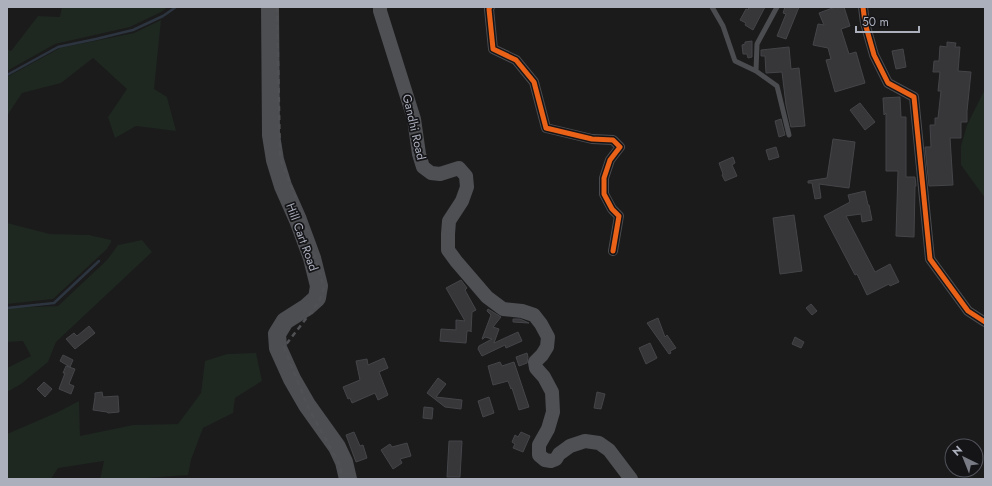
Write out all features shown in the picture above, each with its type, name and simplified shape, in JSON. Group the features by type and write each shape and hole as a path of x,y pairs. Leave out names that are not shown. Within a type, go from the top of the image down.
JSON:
{"highway":[{"name":"Hill Cart Road","path":"270,7 271,135 275,160 283,186 298,220 312,258 319,286 317,298 307,307 285,321 277,334 278,348 292,379 307,404 337,447 344,462 348,479"}],"main road":[{"name":"Gandhi Road","path":"380,7 414,118 419,154 423,167 431,173 440,174 459,168 466,176 466,187 462,201 449,221 448,250 466,274 487,297 503,310 522,311 534,315 548,337 547,347 536,362 536,368 544,376 552,392 554,412 548,429 538,445 539,455 545,460 551,461 556,459 559,454 570,446 585,441 599,443 609,450 631,479"}],"street":[{"path":"490,7 493,49 516,60 534,82 546,128 592,139 613,140 620,147 610,160 604,178 604,194 612,209 619,216 613,251"},
{"path":"863,7 865,23 874,55 888,82 914,97 930,260 968,312 985,322"}],"lane":[{"path":"712,7 723,26 735,61 756,71 777,86 788,135"},
{"path":"756,71 757,44 777,7"}],"shaded area":[{"path":"62,7 168,7 130,27 55,44 7,71 7,49 11,51 38,16 60,17"},
{"path":"161,20 154,89 167,97 176,131 136,126 115,138 108,117 127,89 93,58 61,83 22,93 7,116 7,77 60,48 134,33"},
{"path":"985,89 985,198 961,165 961,146 967,125"},
{"path":"7,223 50,234 89,235 111,240 111,242 107,249 53,299 7,304"},
{"path":"142,240 152,252 56,342 48,362 21,384 7,392 7,368 31,356 23,341 7,342 7,308 58,306 107,260 118,245"},
{"path":"256,353 262,381 235,398 233,413 203,428 191,460 188,475 133,479 100,479 104,461 58,468 51,479 7,479 7,434 58,412 79,401 80,436 133,425 178,424 201,393 205,361 227,354"}],"building":[{"path":"749,7 765,7 753,30 745,25 746,23 740,20 746,9 748,10"},
{"path":"785,7 799,7 786,39 777,36 786,14 783,13"},
{"path":"835,7 844,7 850,26 841,29 849,54 856,52 865,83 835,92 826,60 831,59 828,48 813,45 818,24 824,25 819,13"},
{"path":"752,41 752,57 748,58 747,54 743,54 742,45 745,44 745,42"},
{"path":"947,42 956,43 955,47 960,47 958,71 971,72 967,122 961,122 961,138 950,138 953,185 929,186 925,147 931,147 930,125 935,125 935,118 938,118 941,91 938,91 940,72 933,72 934,61 939,61 940,46 947,47"},
{"path":"789,47 791,69 799,68 805,126 791,127 786,105 782,72 766,73 765,56 761,56 761,50"},
{"path":"903,49 906,67 896,69 892,51"},
{"path":"900,97 901,117 906,117 906,177 915,177 916,186 914,237 896,236 898,171 886,171 886,113 884,115 883,98"},
{"path":"860,103 875,122 865,130 850,110"},
{"path":"781,119 785,135 779,137 775,121"},
{"path":"833,139 855,142 849,188 819,184 821,198 815,199 812,183 808,183 808,181 827,178"},
{"path":"776,147 779,157 769,160 766,150"},
{"path":"733,157 735,163 732,165 737,176 725,181 719,163"},
{"path":"865,191 872,220 862,222 861,214 846,216 875,272 890,264 899,282 890,286 889,284 867,295 857,274 855,275 824,216 850,202 848,195"},
{"path":"794,215 802,271 780,274 773,218"},
{"path":"461,280 467,288 465,290 476,310 472,312 471,332 467,331 466,343 440,341 441,329 456,330 456,320 465,321 446,288"},
{"path":"811,304 817,311 812,315 806,308"},
{"path":"488,309 501,317 493,327 499,329 494,343 518,332 522,341 506,348 505,345 482,356 478,349 479,346 492,339 485,337 482,339 491,315 487,311"},
{"path":"658,318 665,337 667,335 676,348 670,351 671,353 669,354 647,323"},
{"path":"513,319 520,319 529,323 513,322"},
{"path":"89,326 95,333 75,349 66,339 74,333 77,336"},
{"path":"795,337 804,342 801,348 792,344"},
{"path":"650,343 657,358 646,364 639,348"},
{"path":"527,353 527,363 519,366 516,357"},
{"path":"63,355 73,360 70,367 60,361"},
{"path":"384,358 388,368 379,372 388,395 378,400 375,393 352,403 350,398 348,399 343,387 360,380 356,361 367,359 368,365"},
{"path":"500,362 502,366 514,362 529,407 519,410 512,388 511,389 508,381 493,385 488,366"},
{"path":"66,366 75,369 69,384 74,386 71,394 59,389"},
{"path":"438,378 446,384 436,397 462,400 461,409 445,407 427,393"},
{"path":"44,382 52,389 45,397 37,389"},
{"path":"102,392 103,397 118,396 119,412 108,413 93,410 95,393"},
{"path":"597,392 605,394 601,409 594,408"},
{"path":"489,397 494,413 483,417 478,401"},
{"path":"424,407 433,408 432,419 423,418"},
{"path":"354,432 360,446 363,445 367,458 356,462 346,435"},
{"path":"521,432 530,436 523,452 513,448 515,444 512,442 515,435 518,437"},
{"path":"449,441 462,441 460,477 447,477"},
{"path":"407,443 411,456 400,459 402,463 393,469 381,450 390,444 392,447"}],"waterway":[{"path":"7,75 58,47 133,30 163,16 176,7"},
{"path":"7,308 54,303 99,261"}],"railway":[{"path":"277,7 280,158 304,219 324,288 319,302 284,347 307,405 341,467 341,479"}],"cycle path":[{"path":"490,7 493,49 516,60 534,82 546,128 592,139 613,140 620,147 610,160 604,178 604,194 612,209 619,216 613,251"},
{"path":"863,7 865,23 874,55 888,83 914,97 930,259 968,311 985,322"}]}
